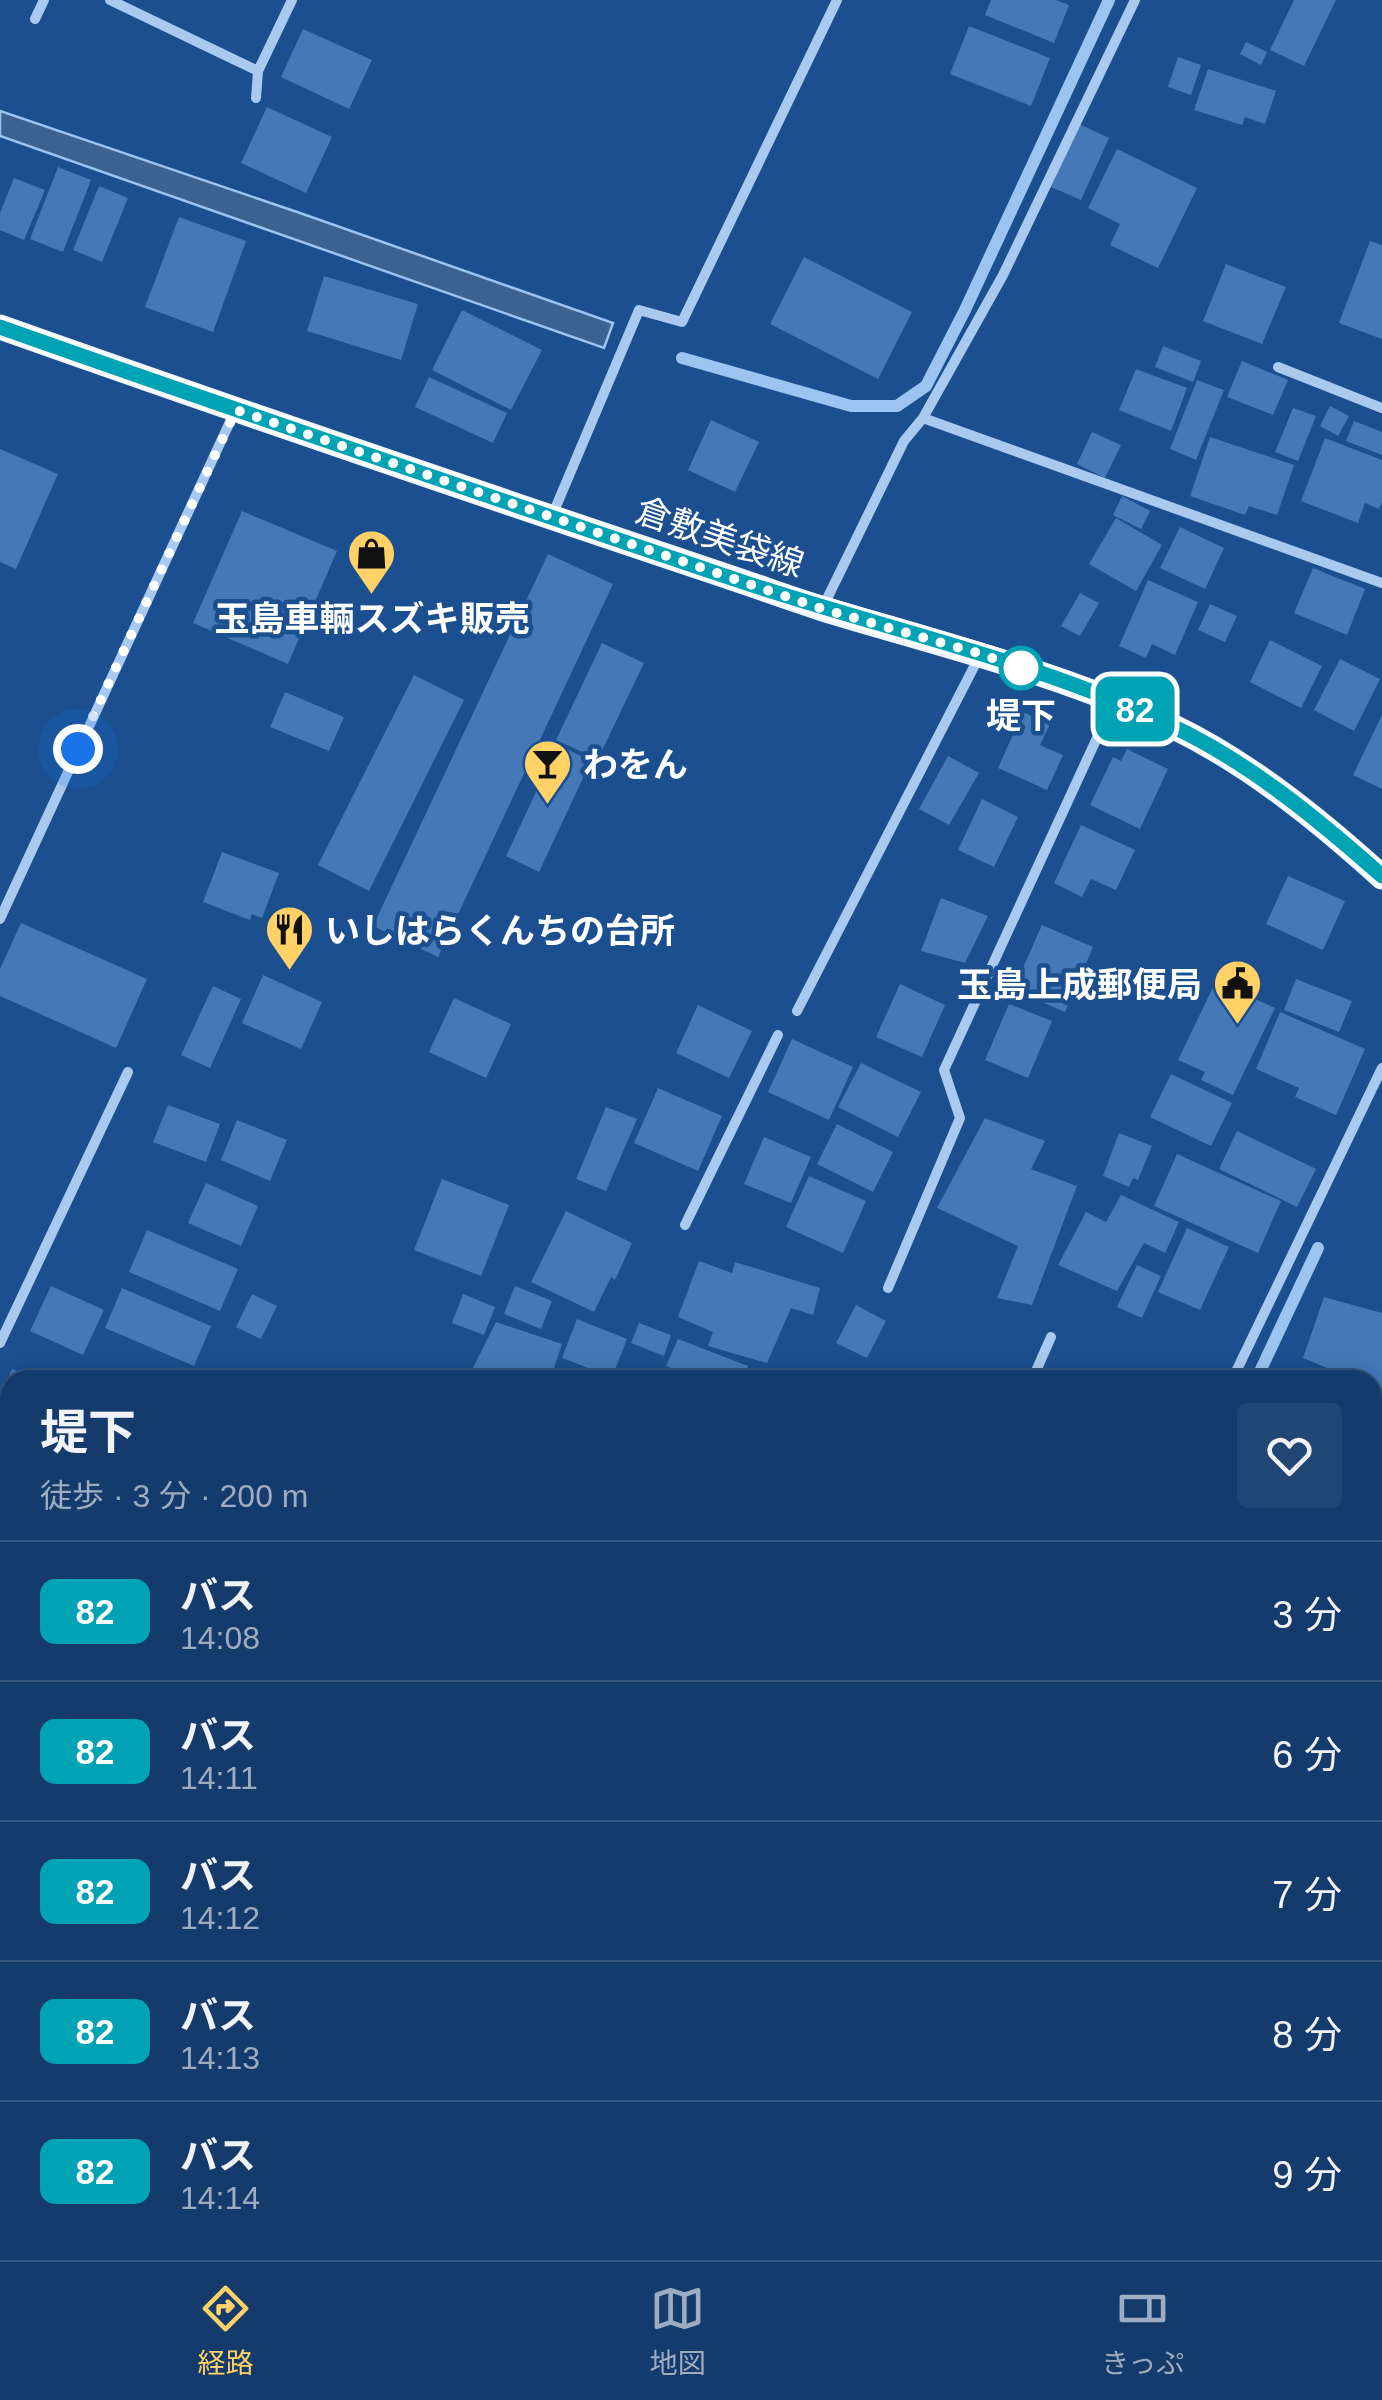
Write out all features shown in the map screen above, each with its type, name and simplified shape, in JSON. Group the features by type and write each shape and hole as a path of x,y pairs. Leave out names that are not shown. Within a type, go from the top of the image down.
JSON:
{"main road":[{"name":"倉敷美袋線","path":"0,327 823,609 981,654 1114,700 1178,728 1246,770 1328,828 1382,876"}],"street":[{"path":"35,19 44,0"},
{"path":"110,0 258,70"},
{"path":"256,98 258,70 292,0"},
{"path":"551,517 639,310 682,322 837,0"},
{"path":"823,609 904,440 923,418 1002,275 1135,0"},
{"path":"1278,367 1382,408"},
{"path":"0,919 236,410"},
{"path":"923,418 1382,583"},
{"path":"797,1011 981,654"},
{"path":"888,1288 960,1118 944,1070 1114,700"},
{"path":"685,1225 778,1035"},
{"path":"1237,1370 1382,1068"},
{"path":"0,1343 128,1072"},
{"path":"1036,1370 1051,1337"}],"water":[{"path":"0,111 613,323 604,348 0,136"}],"building":[{"path":"991,0 1056,0 1069,5 1054,43 985,15"},
{"path":"1294,0 1336,0 1304,66 1270,50"},
{"path":"969,26 1050,58 1031,106 950,74"},
{"path":"303,29 372,60 349,109 281,77"},
{"path":"1246,42 1267,52 1261,65 1240,54"},
{"path":"1178,57 1201,65 1191,95 1168,87"},
{"path":"1208,69 1276,91 1265,124 1245,117 1242,125 1194,110"},
{"path":"267,107 332,137 306,193 241,163"},
{"path":"1079,124 1109,138 1081,200 1051,187"},
{"path":"1117,149 1197,188 1158,268 1110,245 1120,224 1088,208"},
{"path":"58,167 91,180 63,252 30,239"},
{"path":"14,178 45,190 24,240 0,230 0,213"},
{"path":"99,186 128,198 102,262 73,250"},
{"path":"179,217 246,241 213,332 145,307"},
{"path":"1370,241 1382,245 1382,339 1339,323"},
{"path":"804,257 912,312 878,379 770,324"},
{"path":"1226,264 1286,287 1262,344 1203,321"},
{"path":"324,276 418,304 401,360 307,331"},
{"path":"462,310 542,350 511,410 432,370"},
{"path":"1163,346 1201,361 1193,382 1155,367"},
{"path":"1242,361 1288,380 1273,415 1227,397"},
{"path":"1136,369 1187,388 1171,431 1119,410"},
{"path":"429,377 507,413 493,443 415,407"},
{"path":"1197,380 1224,390 1196,460 1170,449"},
{"path":"1330,406 1349,416 1338,436 1320,426"},
{"path":"1293,408 1316,416 1298,461 1275,452"},
{"path":"711,420 759,442 735,492 688,470"},
{"path":"1354,421 1382,432 1382,455 1346,441"},
{"path":"1092,432 1121,445 1105,478 1077,464"},
{"path":"1210,437 1294,465 1277,515 1249,506 1245,515 1190,496"},
{"path":"1325,438 1382,460 1382,502 1379,509 1365,503 1358,523 1301,501"},
{"path":"0,449 58,474 16,569 0,562"},
{"path":"1122,496 1150,511 1141,529 1113,515"},
{"path":"242,511 337,551 288,664 193,623"},
{"path":"1116,518 1162,545 1136,591 1089,564"},
{"path":"1180,527 1224,548 1205,589 1160,568"},
{"path":"548,554 613,584 438,957 373,926"},
{"path":"1313,568 1365,589 1347,635 1294,613"},
{"path":"1148,580 1198,602 1175,655 1152,644 1146,658 1119,646"},
{"path":"1080,593 1099,603 1080,636 1061,626"},
{"path":"1210,604 1237,616 1225,642 1198,630"},
{"path":"1270,640 1322,666 1301,708 1250,682"},
{"path":"602,643 644,663 598,759 556,740"},
{"path":"1340,659 1380,679 1354,731 1314,710"},
{"path":"414,675 464,700 369,891 318,865"},
{"path":"285,692 344,717 329,751 270,727"},
{"path":"1023,712 1050,724 1040,745 1063,755 1047,790 998,768"},
{"path":"1382,715 1382,789 1353,775"},
{"path":"558,745 591,761 539,872 506,856"},
{"path":"1127,749 1168,769 1140,829 1090,805 1113,757 1121,761"},
{"path":"948,756 979,773 949,825 919,809"},
{"path":"982,799 1018,817 994,867 958,850"},
{"path":"1081,825 1135,850 1116,890 1091,879 1082,897 1054,883"},
{"path":"222,852 279,873 262,918 252,914 250,920 203,902"},
{"path":"1288,876 1345,901 1323,950 1266,924"},
{"path":"941,898 988,916 965,963 921,951"},
{"path":"21,923 147,979 116,1048 0,996 0,969"},
{"path":"1042,925 1093,947 1065,1012 1013,990"},
{"path":"263,975 322,1002 301,1049 242,1023"},
{"path":"1296,979 1352,1001 1339,1032 1284,1010"},
{"path":"1216,981 1275,1008 1233,1095 1201,1080 1205,1072 1178,1060"},
{"path":"900,984 945,1005 922,1057 876,1037"},
{"path":"213,986 241,999 210,1068 181,1055"},
{"path":"454,998 511,1024 486,1078 429,1052"},
{"path":"1009,1004 1052,1021 1028,1078 985,1060"},
{"path":"698,1005 752,1031 729,1078 676,1053"},
{"path":"1280,1012 1365,1049 1336,1115 1295,1097 1299,1088 1256,1069"},
{"path":"792,1039 853,1067 829,1120 768,1092"},
{"path":"861,1063 921,1092 898,1137 838,1107"},
{"path":"1171,1074 1232,1103 1211,1146 1150,1117"},
{"path":"658,1088 722,1116 698,1171 634,1143"},
{"path":"168,1105 220,1124 206,1162 153,1142"},
{"path":"606,1107 637,1119 606,1191 576,1179"},
{"path":"985,1118 1045,1141 1031,1169 1077,1186 1032,1305 997,1298 1018,1246 937,1208"},
{"path":"237,1120 287,1140 270,1181 221,1160"},
{"path":"837,1124 893,1152 873,1192 817,1164"},
{"path":"1237,1131 1316,1169 1297,1207 1219,1169"},
{"path":"1119,1133 1152,1146 1138,1180 1133,1178 1129,1187 1103,1176"},
{"path":"764,1137 811,1157 791,1203 744,1184"},
{"path":"1177,1154 1281,1201 1258,1253 1154,1206"},
{"path":"809,1176 866,1201 843,1253 786,1227"},
{"path":"442,1179 509,1205 481,1276 414,1250"},
{"path":"206,1183 258,1206 241,1246 188,1223"},
{"path":"1121,1195 1179,1222 1165,1253 1144,1243 1117,1291 1058,1265 1086,1212 1106,1222"},
{"path":"566,1211 632,1243 594,1312 531,1282"},
{"path":"1187,1228 1229,1247 1200,1310 1158,1292"},
{"path":"147,1230 238,1269 220,1311 129,1272"},
{"path":"699,1261 732,1273 735,1262 820,1288 813,1315 791,1308 767,1363 708,1346 713,1332 678,1317"},
{"path":"1137,1265 1161,1276 1142,1318 1117,1307"},
{"path":"51,1286 104,1310 83,1355 30,1331"},
{"path":"515,1286 552,1301 541,1329 504,1314"},
{"path":"122,1288 211,1326 194,1366 105,1328"},
{"path":"252,1294 277,1306 261,1339 236,1327"},
{"path":"463,1294 495,1307 484,1335 452,1323"},
{"path":"1324,1297 1382,1313 1382,1370 1332,1370 1303,1358"},
{"path":"856,1305 886,1321 867,1358 836,1343"},
{"path":"577,1319 627,1339 615,1370 594,1370 562,1358"},
{"path":"496,1322 562,1344 553,1370 472,1370"},
{"path":"639,1323 671,1335 664,1356 631,1343"},
{"path":"678,1339 748,1366 747,1370 677,1370 666,1366"}],"waterway":[{"path":"682,358 851,406 897,406 926,386 1109,0"},
{"path":"1261,1370 1318,1248"}],"bus line":[{"name":"82","path":"0,327 823,609 981,654 1114,700 1178,728 1246,770 1328,828 1382,876"}],"place":[{"name":"玉島車輛スズキ販売","path":"372,596"},
{"name":"堤下","path":"1021,668"},
{"name":"わをん","path":"548,806"},
{"name":"いしはらくんちの台所","path":"290,972"},
{"name":"玉島上成郵便局","path":"1237,1026"}],"route":[{"path":"78,749 236,410 823,609 1021,668"}]}
